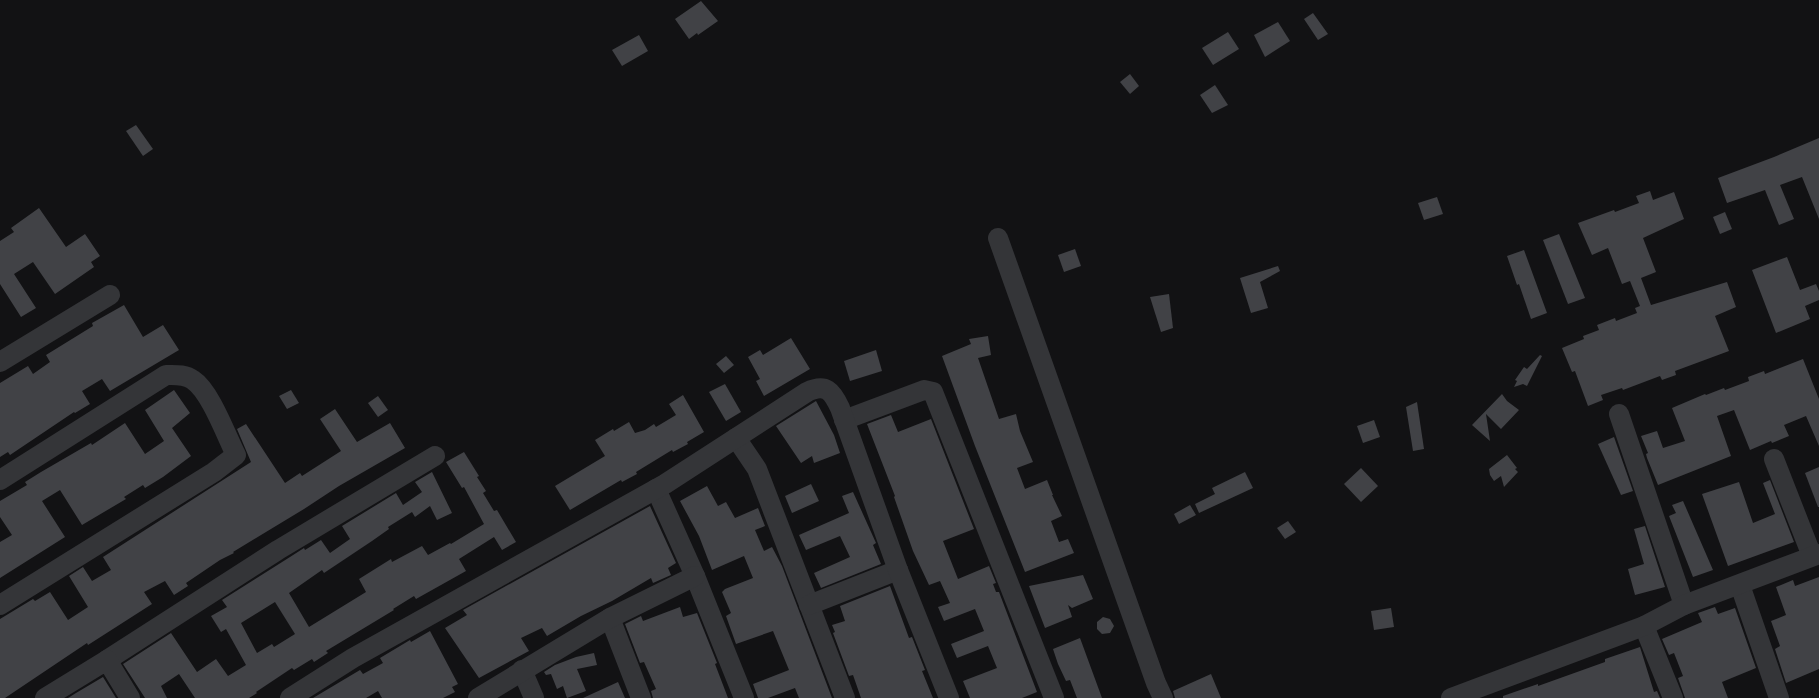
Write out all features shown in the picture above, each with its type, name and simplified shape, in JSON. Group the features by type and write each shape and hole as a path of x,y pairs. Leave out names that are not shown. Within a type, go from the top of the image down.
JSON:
{"street":[{"path":"998,238 1156,683 1163,698"},
{"path":"0,362 110,295"},
{"path":"0,480 166,375 182,375 193,380 206,394 236,454 214,472 0,605"},
{"path":"290,698 353,658 656,489 816,388 823,388 835,396 898,570 949,698"},
{"path":"844,420 924,390 933,392 1054,698"},
{"path":"1618,414 1684,605"},
{"path":"736,438 757,469 845,698"},
{"path":"45,698 278,550 435,456"},
{"path":"1451,698 1644,626 1684,605 1816,555 1774,459"},
{"path":"656,489 695,576 744,698"},
{"path":"809,604 898,570"},
{"path":"478,698 610,618 695,576"},
{"path":"1740,584 1779,698"},
{"path":"610,618 641,698"},
{"path":"1644,626 1673,698"},
{"path":"107,660 130,698"},
{"path":"522,670 534,698"}],"building":[{"path":"701,1 718,21 689,39 675,19"},
{"path":"1313,13 1328,34 1318,40 1304,19"},
{"path":"1278,22 1290,41 1265,57 1254,35"},
{"path":"1228,32 1239,49 1213,65 1202,48"},
{"path":"639,35 648,51 622,66 612,50"},
{"path":"1130,74 1139,86 1130,94 1120,82"},
{"path":"1215,85 1228,105 1212,113 1200,95"},
{"path":"136,125 153,149 143,156 126,131"},
{"path":"1819,138 1819,219 1802,177 1780,185 1794,219 1779,225 1765,190 1727,203 1718,178"},
{"path":"1650,191 1653,200 1674,192 1684,219 1643,238 1656,272 1641,278 1651,305 1727,282 1736,307 1715,316 1729,351 1675,371 1676,375 1662,380 1660,376 1623,390 1622,388 1601,395 1603,400 1588,406 1575,371 1572,372 1562,348 1584,339 1583,336 1599,330 1597,325 1615,318 1616,321 1637,313 1635,308 1640,306 1630,281 1622,284 1608,248 1592,255 1578,223 1639,203 1636,196"},
{"path":"1437,197 1443,214 1424,220 1418,203"},
{"path":"39,208 66,247 85,234 100,256 91,262 94,267 55,294 33,262 14,274 36,308 21,317 0,284 0,241 14,232 11,228"},
{"path":"1725,212 1732,229 1720,234 1713,217"},
{"path":"1559,234 1585,298 1568,304 1543,240"},
{"path":"1075,249 1081,266 1064,272 1058,255"},
{"path":"1524,250 1547,313 1531,319 1507,256"},
{"path":"1787,257 1800,290 1816,284 1819,291 1819,300 1805,306 1810,319 1776,333 1752,270"},
{"path":"1278,266 1280,271 1260,282 1268,308 1251,313 1240,278"},
{"path":"1169,294 1173,328 1161,332 1150,297"},
{"path":"124,305 143,337 163,325 179,350 110,391 102,379 82,391 90,404 74,412 10,455 8,452 0,457 0,383 28,366 33,374 50,362 46,355 93,326 92,323"},
{"path":"988,336 991,355 978,358 999,419 1016,414 1020,431 1033,462 1017,468 1025,489 1047,480 1062,516 1051,521 1059,542 1068,539 1074,553 1025,572 942,356 971,344 969,339"},
{"path":"791,338 810,369 764,396 756,381 760,379 748,357 760,350 763,355"},
{"path":"876,350 882,371 850,381 844,361"},
{"path":"1540,355 1542,356 1527,386 1523,384 1514,387 1517,381 1515,380 1524,367 1527,369"},
{"path":"726,356 734,365 724,373 716,364"},
{"path":"1803,359 1819,399 1819,446 1806,416 1784,425 1789,436 1750,450 1734,410 1717,416 1731,456 1658,485 1647,458 1646,454 1648,453 1641,436 1657,431 1663,448 1685,441 1672,408 1705,394 1724,388 1725,390 1749,381 1748,377 1764,371 1765,374"},
{"path":"725,384 741,412 726,421 709,392"},
{"path":"174,390 190,413 172,428 191,456 163,477 145,488 143,485 124,497 126,499 82,525 60,490 42,501 65,537 0,578 0,542 12,535 0,517 0,501 27,485 25,482 41,472 91,443 92,445 125,423 145,454 164,441 145,410"},
{"path":"291,390 299,403 287,409 279,396"},
{"path":"1502,394 1507,401 1519,410 1501,429 1486,414 1490,441 1472,425"},
{"path":"683,395 704,432 687,442 688,444 673,452 672,450 636,472 637,474 622,482 621,480 570,510 555,486 605,456 595,440 629,422 635,433 645,430 654,424 656,427 676,415 669,404"},
{"path":"378,396 388,410 378,417 368,403"},
{"path":"816,401 834,435 840,453 814,463 812,456 801,463 776,426"},
{"path":"1417,402 1424,449 1413,451 1406,407"},
{"path":"335,409 357,442 390,423 405,448 339,486 220,560 186,583 188,586 174,595 165,581 144,592 152,604 88,645 87,643 5,698 0,698 0,619 33,599 35,601 50,592 68,620 88,607 69,576 83,567 92,581 111,570 103,557 251,462 237,429 246,424 285,483 300,473 302,476 341,451 320,419"},
{"path":"891,415 898,432 931,419 974,529 943,541 958,579 989,566 996,583 993,584 996,592 999,592 1037,692 1022,698 970,698 963,681 997,668 988,646 957,658 951,644 984,631 975,609 944,621 938,607 950,603 940,581 929,585 913,551 895,496 867,424"},
{"path":"1374,420 1380,437 1363,443 1357,426"},
{"path":"1614,437 1633,491 1621,495 1598,444"},
{"path":"464,452 486,491 483,493 494,511 497,510 516,542 502,550 494,537 459,559 466,571 416,599 414,596 326,651 328,653 314,662 312,659 294,670 292,668 249,698 195,698 179,674 161,686 167,698 145,698 123,664 171,633 197,672 216,659 228,676 246,665 226,629 221,632 211,616 227,607 222,600 304,548 305,550 321,540 330,553 350,539 342,526 396,493 403,505 422,492 415,482 432,472 452,513 437,520 430,506 415,517 412,512 324,573 322,570 289,593 309,627 366,592 359,579 391,559 392,562 422,546 428,555 451,544 484,524 464,487 462,488 446,462","holes":["275,602 295,634 274,647 272,644 257,653 241,623"]},
{"path":"1507,455 1518,472 1504,487 1501,476 1494,481 1489,469"},
{"path":"1819,467 1819,507 1818,507 1805,473"},
{"path":"1361,468 1378,486 1361,502 1344,484"},
{"path":"1245,472 1253,488 1199,513 1195,504 1215,494 1212,488"},
{"path":"1770,480 1794,542 1728,566 1702,494 1739,482 1753,523 1775,514 1763,483"},
{"path":"811,484 819,501 792,513 785,496"},
{"path":"707,486 718,506 726,502 735,518 758,508 765,526 755,530 764,551 772,547 782,566 832,698 799,698 795,688 768,698 758,698 753,684 789,670 773,631 736,644 726,616 731,613 722,592 753,578 744,556 712,570 699,536 680,501"},
{"path":"853,492 876,543 873,545 881,564 821,588 814,573 850,557 840,536 806,550 799,535 849,513 842,496"},
{"path":"1683,501 1713,570 1693,577 1669,516 1676,513 1672,505"},
{"path":"1190,505 1196,515 1179,524 1174,514"},
{"path":"650,506 676,563 668,568 671,575 653,583 651,578 547,636 542,628 521,638 529,651 479,678 445,628 467,615 463,610"},
{"path":"1288,521 1296,532 1285,539 1277,528"},
{"path":"1645,526 1665,587 1635,595 1628,569 1644,564 1634,529"},
{"path":"1083,575 1093,599 1072,608 1068,605 1072,617 1045,628 1029,586"},
{"path":"1819,577 1819,669 1786,683 1775,649 1780,646 1771,621 1786,615 1776,587 1793,580 1795,586"},
{"path":"890,586 909,638 912,637 925,670 922,671 933,698 861,698 853,675 849,676 833,633 835,632 832,625 845,621 840,606"},
{"path":"680,607 683,617 697,613 717,663 715,664 728,698 653,698 651,691 656,689 644,662 640,663 625,624 641,616 643,621"},
{"path":"1715,607 1718,614 1735,608 1756,668 1722,682 1728,698 1685,698 1678,678 1683,676 1674,653 1669,655 1662,639 1702,622 1698,613"},
{"path":"1391,608 1394,627 1374,630 1371,611"},
{"path":"1103,617 1110,619 1114,626 1110,633 1102,634 1097,629 1097,622"},
{"path":"430,631 458,684 452,687 455,692 443,698 382,698 378,691 366,698 313,698 360,670 363,674 383,663 380,658 410,640 411,642"},
{"path":"1080,638 1102,698 1077,698 1070,680 1066,681 1058,664 1053,649"},
{"path":"1640,647 1654,692 1657,691 1660,698 1503,698 1503,696 1538,684 1538,686 1605,662 1605,659"},
{"path":"594,653 597,665 577,669 586,691 567,698 563,686 557,689 551,674 546,675 544,672 555,665 576,657"},
{"path":"1211,674 1221,698 1175,698 1173,691"},
{"path":"103,677 116,698 68,698 76,693"},
{"path":"618,682 625,698 583,698"}]}
